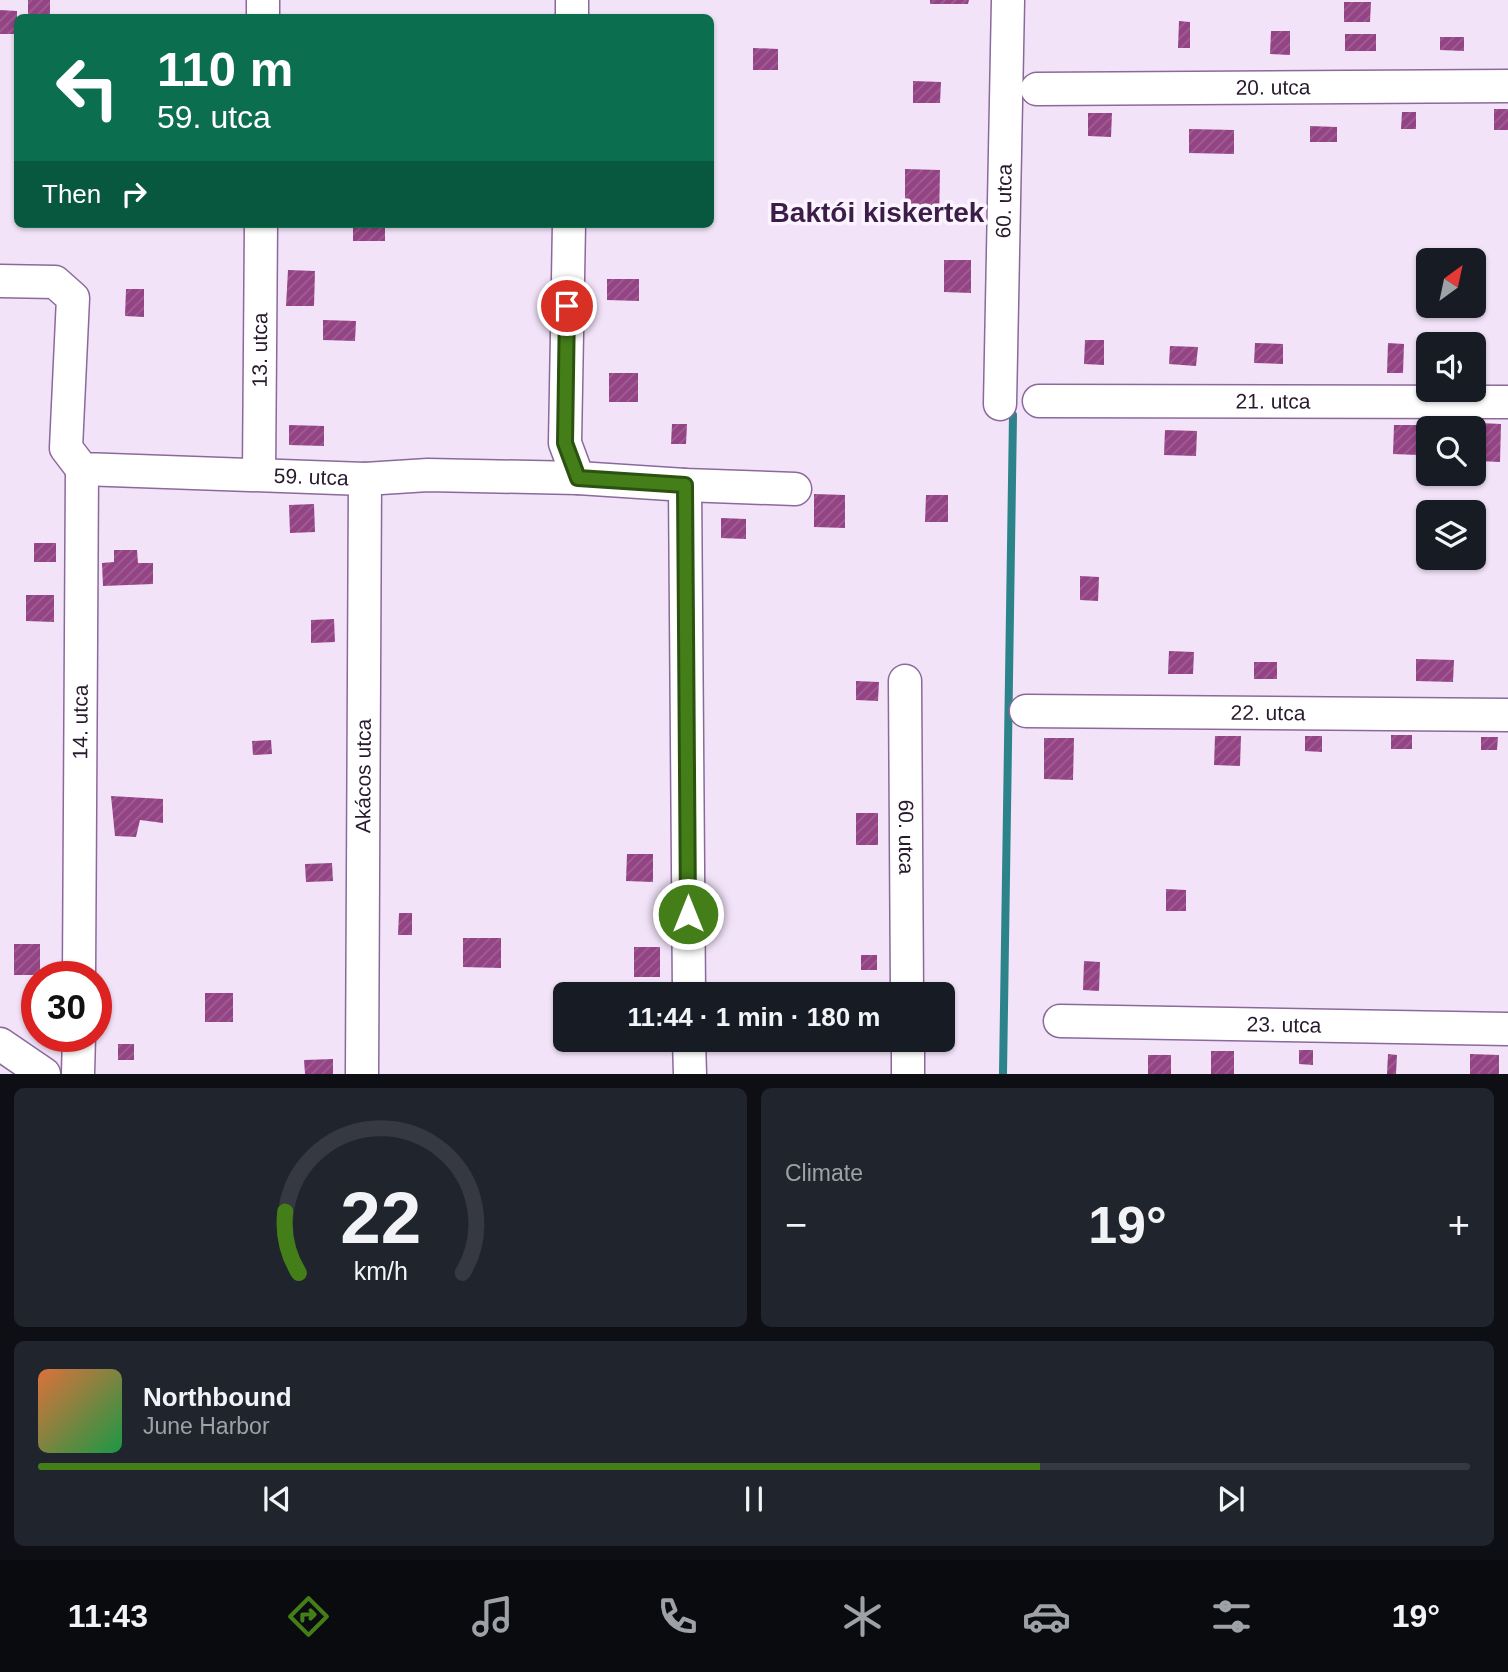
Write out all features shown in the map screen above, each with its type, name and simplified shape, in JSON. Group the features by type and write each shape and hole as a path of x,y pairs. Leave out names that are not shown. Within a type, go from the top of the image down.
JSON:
{"street":[{"name":"60. utca","path":"1000,404 1008,0"},
{"name":"20. utca","path":"1037,89 1508,86"},
{"name":"13. utca","path":"259,474 261,228"},
{"path":"569,228 565,443 578,478"},
{"path":"0,281 55,282 73,298 66,448 82,469"},
{"name":"21. utca","path":"1039,401 1508,402"},
{"name":"59. utca","path":"82,469 365,478 428,475 578,478 794,489"},
{"name":"14. utca","path":"79,961 82,469"},
{"name":"Akácos utca","path":"362,1073 365,478"},
{"path":"685,485 689,982"},
{"name":"60. utca","path":"905,681 907,982"},
{"name":"22. utca","path":"1026,711 1508,715"},
{"name":"23. utca","path":"1060,1021 1508,1029"},
{"path":"0,1044 44,1073"},
{"path":"78,1073 79,1052"},
{"path":"689,1052 690,1073"},
{"path":"908,1052 908,1073"}],"building":[{"path":"28,0 50,0 50,14 28,14"},
{"path":"930,0 969,0 968,4 930,4"},
{"path":"1344,2 1371,2 1370,22 1344,22"},
{"path":"0,10 17,11 17,14 14,14 14,34 0,34"},
{"path":"1179,21 1190,22 1190,48 1178,48"},
{"path":"1271,31 1290,31 1290,55 1270,54"},
{"path":"1345,34 1376,34 1376,51 1345,51"},
{"path":"1440,37 1464,37 1464,51 1440,50"},
{"path":"753,48 778,49 778,70 753,70"},
{"path":"913,81 941,82 940,103 913,103"},
{"path":"1494,109 1508,109 1508,130 1494,130"},
{"path":"1402,112 1416,112 1416,129 1401,129"},
{"path":"1088,113 1112,113 1111,137 1088,136"},
{"path":"1310,126 1337,127 1337,142 1310,142"},
{"path":"1189,129 1234,130 1234,154 1189,153"},
{"path":"905,169 940,170 939,224 905,223"},
{"path":"353,228 385,228 385,241 353,241"},
{"path":"944,260 971,260 971,293 944,292"},
{"path":"288,270 315,271 314,306 286,306"},
{"path":"607,279 639,279 639,301 607,300"},
{"path":"126,289 144,289 144,317 125,316"},
{"path":"323,320 356,321 355,341 323,340"},
{"path":"1085,340 1104,340 1104,365 1084,364"},
{"path":"1255,343 1283,344 1283,364 1254,363"},
{"path":"1388,343 1404,344 1403,373 1387,373"},
{"path":"1170,346 1198,347 1196,366 1169,364"},
{"path":"609,373 638,373 638,402 609,402"},
{"path":"1486,423 1501,424 1500,462 1486,461"},
{"path":"672,424 687,424 686,444 671,444"},
{"path":"289,425 324,426 324,446 289,445"},
{"path":"1394,425 1416,425 1416,455 1393,454"},
{"path":"1165,430 1197,431 1196,456 1164,455"},
{"path":"814,494 845,495 845,528 814,527"},
{"path":"926,495 948,495 948,522 925,522"},
{"path":"314,504 315,532 290,533 289,505"},
{"path":"721,518 746,519 746,539 721,538"},
{"path":"34,543 56,543 56,562 34,562"},
{"path":"114,550 137,550 138,563 153,563 153,584 103,586 102,563 114,562"},
{"path":"1080,576 1099,577 1098,601 1080,600"},
{"path":"26,595 54,595 54,622 26,621"},
{"path":"334,619 335,642 311,643 311,620"},
{"path":"1169,651 1194,652 1193,674 1168,674"},
{"path":"1416,659 1454,660 1453,682 1416,681"},
{"path":"1254,662 1277,662 1277,679 1254,679"},
{"path":"856,681 879,682 878,701 856,700"},
{"path":"1391,735 1412,735 1412,749 1391,749"},
{"path":"1215,736 1241,736 1240,766 1214,765"},
{"path":"1305,736 1322,736 1322,752 1305,751"},
{"path":"1481,737 1498,737 1497,750 1481,750"},
{"path":"1044,738 1074,738 1073,780 1044,779"},
{"path":"271,740 272,754 253,755 252,741"},
{"path":"111,796 163,799 163,823 140,820 136,837 115,836"},
{"path":"856,813 878,813 878,845 856,845"},
{"path":"627,854 653,854 653,882 626,881"},
{"path":"332,863 333,881 306,882 305,864"},
{"path":"1166,889 1186,890 1186,911 1166,911"},
{"path":"399,913 412,913 412,935 398,935"},
{"path":"463,938 501,938 501,968 463,967"},
{"path":"14,944 40,944 40,961 21,961 21,975 14,975"},
{"path":"634,947 660,947 660,977 634,977"},
{"path":"861,955 877,955 877,970 861,970"},
{"path":"1084,961 1100,962 1099,991 1083,990"},
{"path":"205,993 233,993 233,1022 205,1022"},
{"path":"118,1044 134,1044 134,1060 118,1060"},
{"path":"1299,1050 1313,1050 1313,1065 1299,1064"},
{"path":"1211,1051 1234,1051 1234,1074 1211,1074"},
{"path":"1388,1054 1397,1055 1396,1074 1387,1074"},
{"path":"1470,1054 1499,1055 1499,1074 1470,1074"},
{"path":"1148,1055 1171,1055 1171,1074 1148,1074"},
{"path":"333,1059 333,1074 305,1074 304,1060"}],"waterway":[{"path":"1003,1074 1013,415"}],"district":[{"name":"Baktói kiskertek","path":"877,212"}],"route":[{"path":"567,306 565,443 578,478 685,485 688,914"}]}
